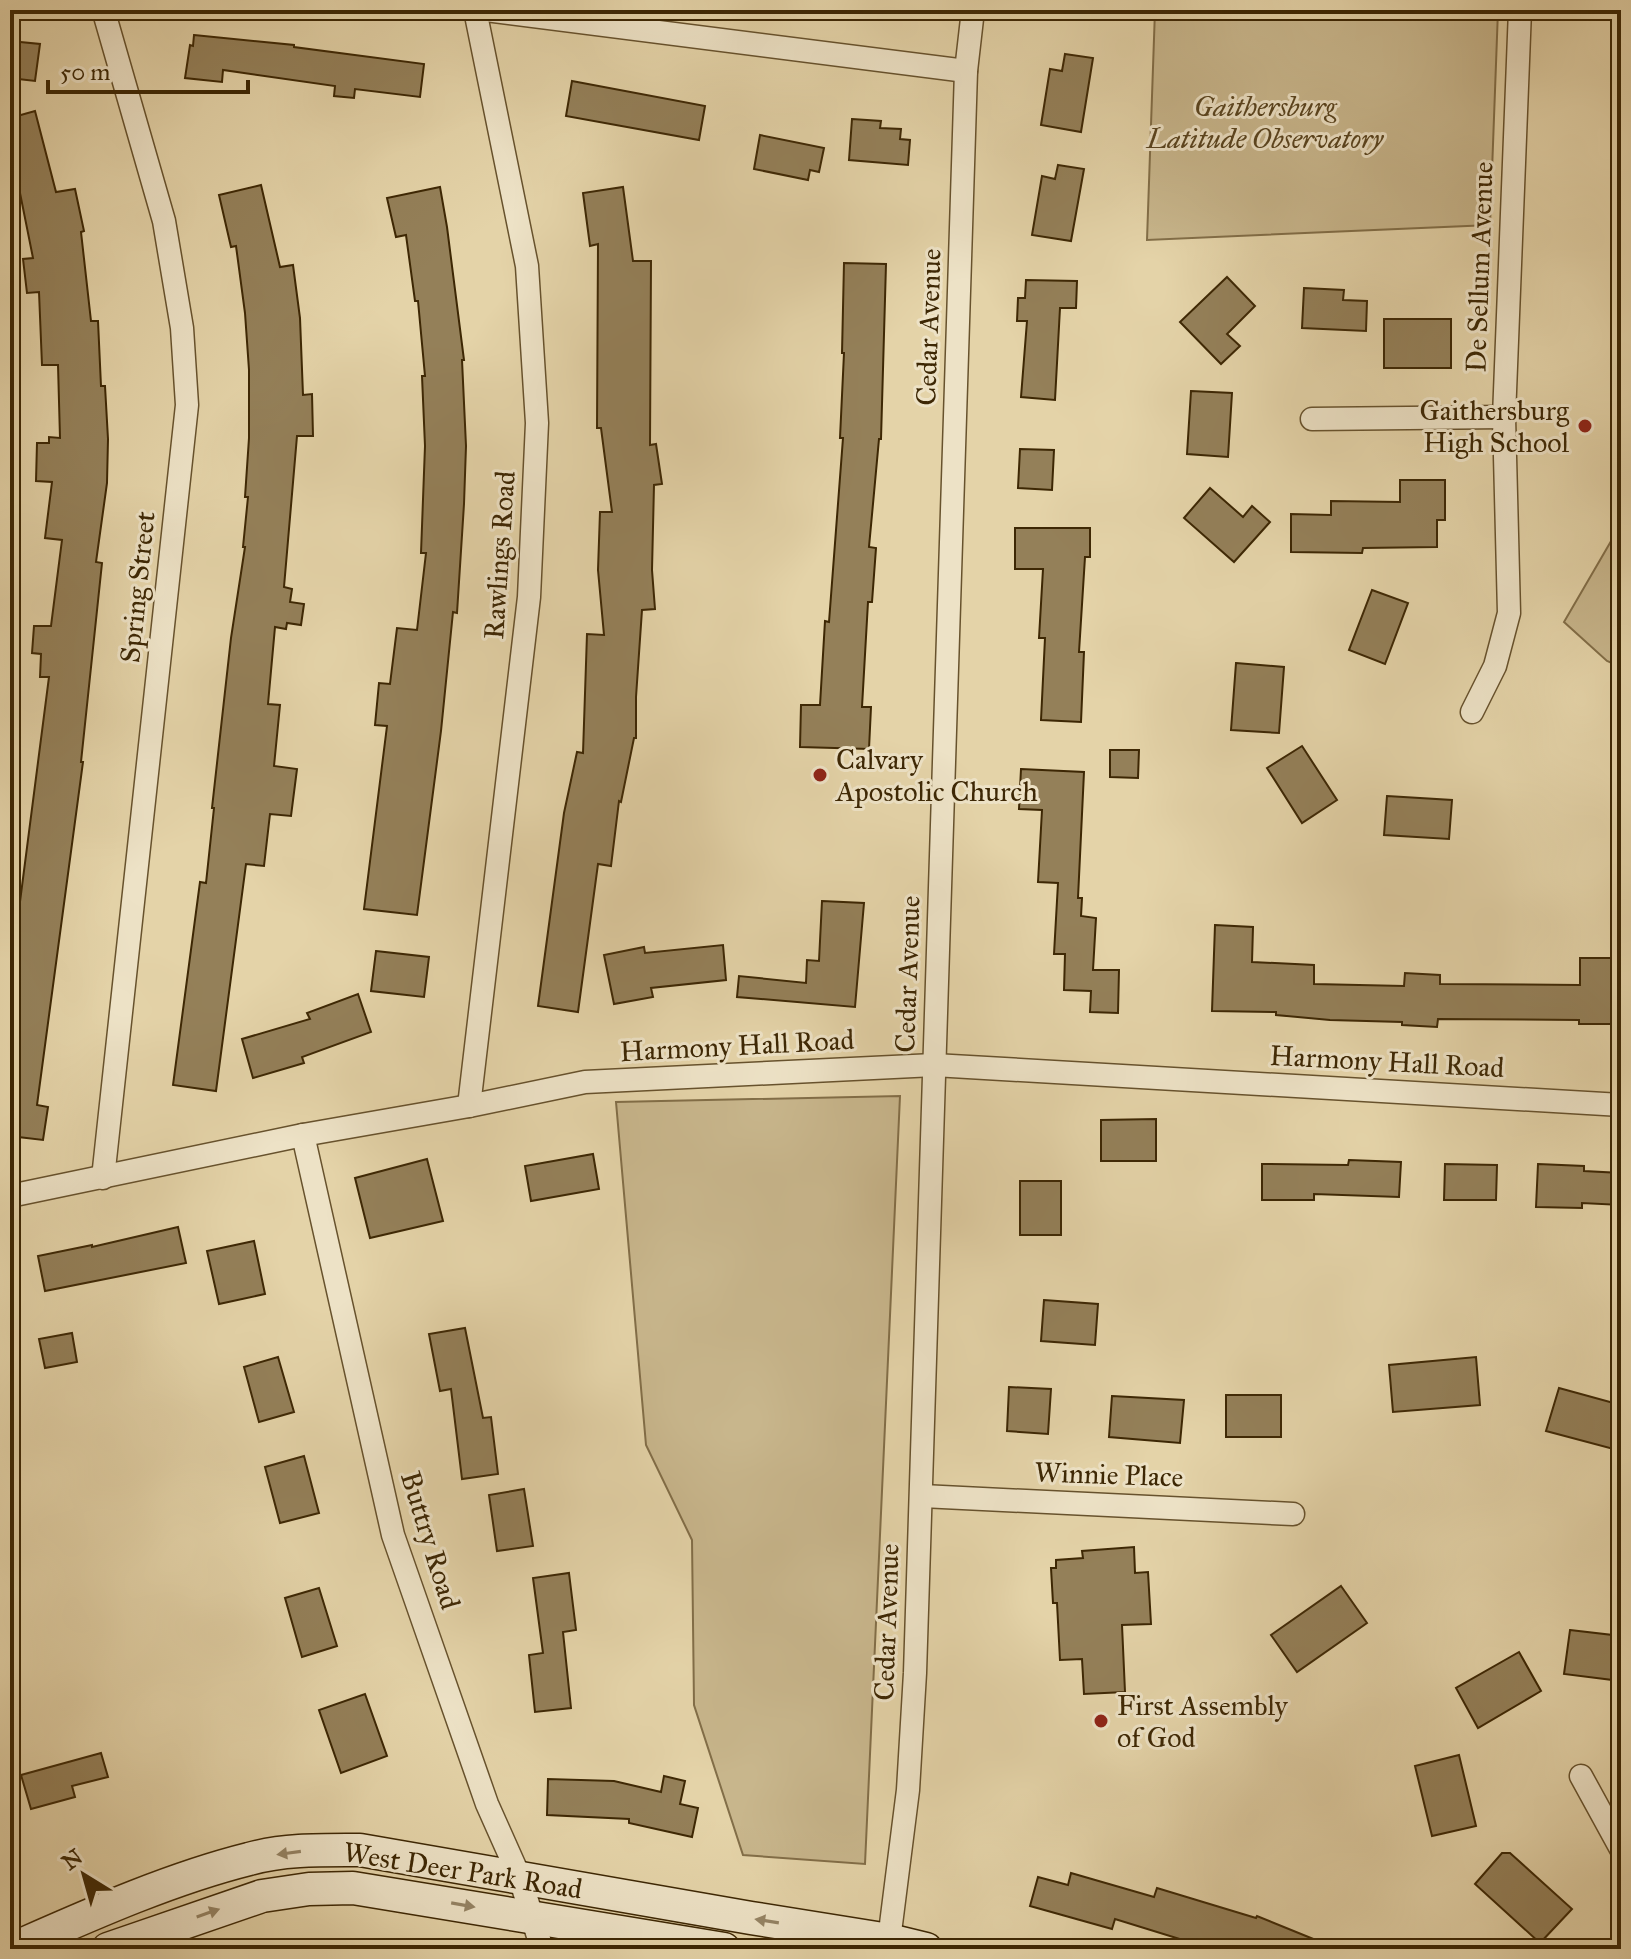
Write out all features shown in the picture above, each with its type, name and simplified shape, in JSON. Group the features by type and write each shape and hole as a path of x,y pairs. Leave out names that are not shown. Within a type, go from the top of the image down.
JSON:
{"street":[{"name":"Spring Street","path":"103,1178 187,405 182,328 164,221 105,16 106,10"},
{"name":"Rawlings Road","path":"469,1106 529,597 537,423 527,266 475,10"},
{"path":"486,10 966,71"},
{"name":"Cedar Avenue","path":"889,1940 908,1790 922,1496 966,71 973,10"},
{"name":"De Sellum Avenue","path":"1472,712 1495,666 1509,613 1504,417 1520,10"},
{"path":"1312,419 1504,417"},
{"name":"Harmony Hall Road","path":"10,1196 303,1135 585,1082 934,1065 1621,1105"},
{"name":"Buttry Road","path":"303,1135 393,1535 487,1804 520,1878 542,1949"},
{"name":"Winnie Place","path":"922,1496 1293,1514"},
{"path":"1581,1776 1621,1849"},
{"name":"West Deer Park Road","path":"17,1945 197,1875 251,1858 302,1851 360,1850 889,1940 926,1949"},
{"name":"West Deer Park Road","path":"108,1949 262,1896 309,1889 366,1889 724,1949"}],"green space":[{"name":"Gaithersburg Latitude Observatory","path":"1155,10 1498,10 1490,225 1147,240"},
{"path":"1621,524 1621,667 1607,661 1564,622"},
{"path":"900,1096 865,1864 743,1855 694,1705 692,1540 646,1445 616,1102"}],"building":[{"path":"194,35 294,45 424,64 420,97 355,89 354,98 334,96 335,86 223,70 222,82 185,78"},
{"path":"10,41 40,44 35,81 10,78"},
{"path":"1065,54 1093,58 1081,132 1041,125 1050,69 1062,71"},
{"path":"572,81 705,106 699,140 566,116"},
{"path":"35,111 56,192 75,189 84,231 81,232 91,321 98,321 101,386 105,386 108,439 107,483 96,562 102,563 83,762 37,1105 48,1107 43,1140 10,1136 10,979 49,677 40,677 41,654 32,653 34,626 51,626 62,540 45,538 52,482 36,481 37,443 49,443 49,437 60,438 58,365 42,365 39,292 27,293 23,259 33,258 16,173 10,175 10,118"},
{"path":"852,119 881,121 880,128 901,129 900,139 910,140 908,165 849,160"},
{"path":"760,135 824,148 819,172 810,170 808,180 754,169"},
{"path":"1058,165 1084,169 1071,241 1032,235 1042,176 1055,179"},
{"path":"261,185 280,267 293,265 300,318 303,395 312,394 313,436 297,436 284,587 292,589 290,602 304,604 301,625 287,623 286,629 275,627 268,704 280,705 274,766 297,769 291,816 270,814 264,866 246,864 216,1091 173,1085 200,882 206,883 231,638 245,547 248,497 245,497 249,370 245,313 236,246 231,247 219,195"},
{"path":"440,187 464,360 466,446 457,613 453,612 417,915 364,909 387,726 375,725 379,683 390,684 397,628 417,630 426,553 421,553 425,446 422,376 425,376 418,301 415,301 406,235 396,237 387,198"},
{"path":"623,187 633,261 651,261 650,445 656,444 662,484 654,485 652,570 655,609 642,610 636,738 619,801 611,866 598,864 578,1012 538,1006 564,813 577,752 583,753 587,634 604,635 598,570 600,512 612,512 601,428 597,428 598,244 590,246 583,193"},
{"path":"844,263 886,264 881,439 869,547 876,548 872,602 868,602 862,707 871,707 869,749 800,747 801,705 820,705 825,621 829,622 843,438 840,438"},
{"path":"1227,277 1255,306 1227,334 1240,346 1221,364 1180,322"},
{"path":"1026,280 1077,281 1076,308 1060,308 1055,400 1021,397 1027,321 1017,321 1018,298 1025,298"},
{"path":"1304,288 1344,290 1343,300 1367,301 1366,331 1302,328"},
{"path":"1384,319 1451,319 1451,368 1384,368"},
{"path":"1191,391 1232,393 1228,457 1187,454"},
{"path":"1020,449 1054,450 1052,490 1018,488"},
{"path":"1400,480 1445,480 1445,520 1437,520 1437,547 1363,548 1362,553 1291,552 1291,514 1331,515 1331,501 1400,502"},
{"path":"1210,488 1243,517 1252,506 1270,522 1234,562 1184,518"},
{"path":"1015,528 1090,528 1090,557 1085,557 1079,652 1084,652 1081,722 1041,720 1045,638 1039,638 1043,569 1015,569"},
{"path":"1372,590 1408,603 1385,664 1349,650"},
{"path":"1236,663 1284,667 1279,733 1231,730"},
{"path":"1302,746 1337,800 1302,823 1267,768"},
{"path":"1110,750 1139,750 1138,778 1110,777"},
{"path":"1021,769 1084,772 1078,898 1082,898 1081,916 1096,918 1093,970 1119,970 1118,1013 1090,1012 1091,991 1064,990 1065,954 1054,954 1058,883 1038,882 1042,810 1019,809"},
{"path":"1387,796 1452,800 1449,839 1384,835"},
{"path":"822,901 864,903 855,1007 737,997 739,976 806,983 807,960 819,961"},
{"path":"1215,925 1253,927 1252,962 1314,965 1314,984 1404,986 1405,973 1440,975 1440,984 1580,985 1580,958 1617,958 1621,1024 1579,1024 1579,1020 1438,1019 1437,1027 1276,1015 1276,1012 1212,1011"},
{"path":"723,945 726,980 651,988 653,997 614,1004 604,955 644,947 645,953"},
{"path":"376,951 429,957 424,997 371,991"},
{"path":"358,994 371,1032 302,1057 304,1063 253,1078 242,1039 310,1019 307,1013"},
{"path":"1156,1119 1156,1161 1101,1161 1101,1120"},
{"path":"593,1154 599,1189 531,1201 525,1166"},
{"path":"427,1159 443,1221 370,1238 355,1178"},
{"path":"1349,1160 1401,1162 1399,1197 1314,1194 1314,1200 1262,1200 1262,1164 1348,1165"},
{"path":"1445,1164 1497,1165 1496,1200 1444,1200"},
{"path":"1538,1164 1584,1166 1584,1171 1621,1173 1621,1205 1582,1203 1582,1208 1536,1207"},
{"path":"1020,1181 1061,1181 1061,1235 1020,1235"},
{"path":"178,1227 186,1263 45,1291 38,1256"},
{"path":"254,1241 265,1294 219,1304 207,1251"},
{"path":"1044,1300 1098,1304 1095,1345 1041,1341"},
{"path":"465,1328 483,1418 491,1417 498,1474 462,1479 451,1389 440,1391 429,1334"},
{"path":"72,1333 77,1362 45,1368 39,1339"},
{"path":"278,1357 294,1412 259,1422 244,1367"},
{"path":"1476,1357 1480,1405 1393,1412 1389,1365"},
{"path":"1009,1387 1051,1389 1048,1434 1007,1431"},
{"path":"1559,1388 1621,1405 1621,1451 1546,1431"},
{"path":"1226,1395 1281,1395 1281,1437 1226,1437"},
{"path":"1112,1396 1184,1400 1180,1443 1109,1437"},
{"path":"304,1456 319,1513 280,1523 265,1467"},
{"path":"524,1489 533,1546 497,1551 489,1495"},
{"path":"1134,1547 1135,1573 1148,1572 1151,1624 1122,1625 1125,1692 1084,1694 1082,1659 1060,1660 1057,1603 1053,1603 1051,1568 1056,1568 1056,1560 1083,1558 1082,1551"},
{"path":"569,1573 576,1630 563,1632 571,1708 535,1712 529,1655 543,1653 533,1578"},
{"path":"1341,1586 1367,1623 1297,1672 1271,1635"},
{"path":"319,1588 337,1646 302,1657 285,1598"},
{"path":"1570,1630 1621,1636 1621,1681 1564,1674"},
{"path":"1519,1652 1541,1691 1478,1728 1456,1688"},
{"path":"365,1694 387,1756 341,1773 319,1710"},
{"path":"101,1753 108,1777 72,1786 75,1797 31,1809 21,1775"},
{"path":"1459,1755 1476,1826 1432,1836 1415,1766"},
{"path":"664,1776 685,1781 680,1804 698,1808 692,1837 629,1823 629,1819 547,1815 548,1779 614,1781 661,1792"},
{"path":"1502,1853 1510,1853 1572,1909 1540,1943 1475,1884"},
{"path":"1071,1873 1154,1897 1157,1888 1257,1916 1338,1949 1212,1949 1115,1919 1112,1929 1030,1906 1038,1877 1068,1885"}],"place":[{"name":"Gaithersburg High School","path":"1585,426"},
{"name":"Calvary Apostolic Church","path":"820,775"},
{"name":"First Assembly of God","path":"1101,1721"}]}
